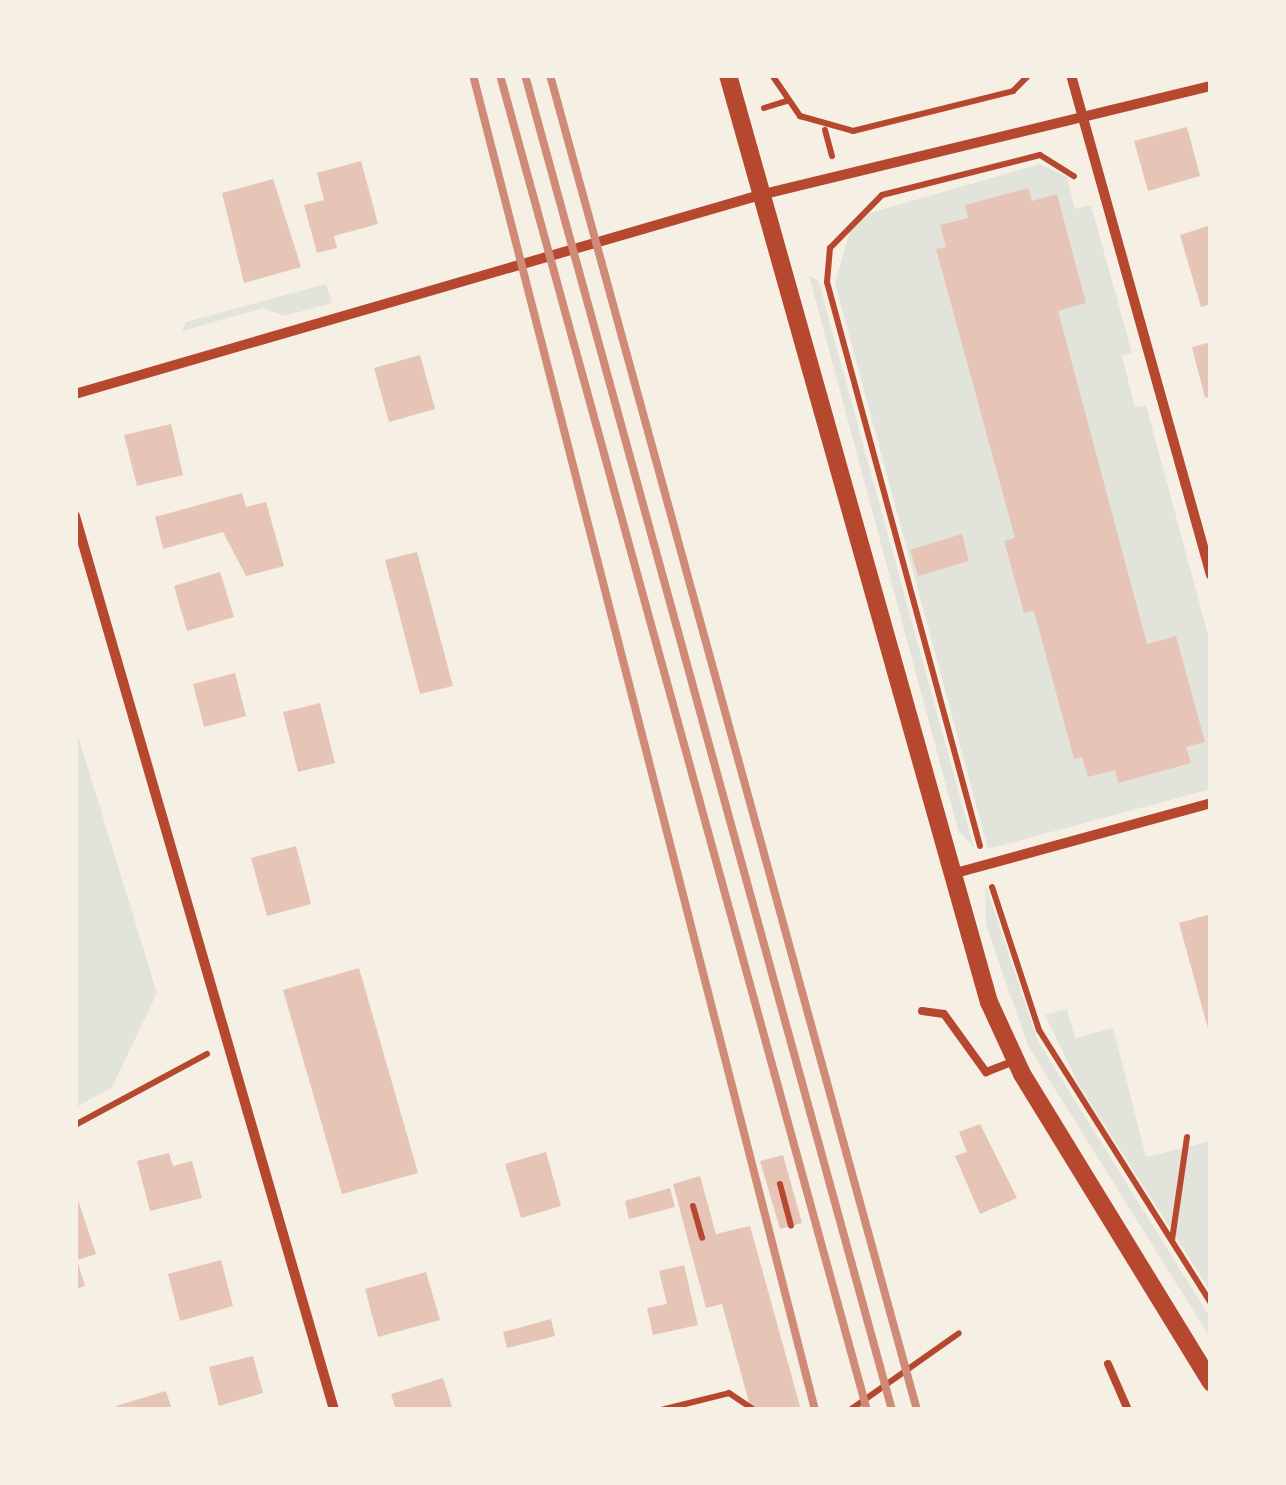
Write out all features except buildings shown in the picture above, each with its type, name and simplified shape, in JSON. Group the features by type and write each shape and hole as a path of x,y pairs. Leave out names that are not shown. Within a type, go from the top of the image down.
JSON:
{"street":[{"path":"728,75 952,874 1015,1061 1211,1383"},
{"path":"1072,75 1206,535 1211,575"},
{"path":"75,394 760,196 1082,112 1211,86"},
{"path":"75,516 334,1410"},
{"path":"952,874 1211,803"}],"lane":[{"path":"922,1010 944,1014 986,1072 1015,1061"},
{"path":"1108,1364 1128,1410"}],"path":[{"path":"772,75 800,116 853,131 1013,92 1029,75"},
{"path":"1104,192 1083,197 1062,164 1040,156 882,195 830,248 827,282 986,865 1039,1030 1211,1303"},
{"path":"75,1125 226,1044"},
{"path":"1171,1241 1187,1136"},
{"path":"780,1184 791,1226"},
{"path":"693,1206 702,1238"},
{"path":"850,1410 959,1332"},
{"path":"661,1410 729,1393 754,1410"}],"shaded area":[{"path":"1040,164 1067,177 1075,209 1091,205 1132,353 1122,356 1135,407 1146,405 1211,646 1211,789 988,849 835,283 850,231 870,213"},
{"path":"809,276 818,280 974,848 958,830"},
{"path":"326,284 332,303 284,316 263,308 182,331 186,322"},
{"path":"75,726 157,993 112,1087 75,1108"},
{"path":"985,884 1038,1041 1211,1319 1211,1339 1028,1046 986,925"},
{"path":"1067,1009 1075,1038 1113,1028 1146,1157 1211,1141 1211,1292 1080,1087 1045,1015"}],"railway":[{"path":"473,75 815,1410"},
{"path":"500,75 867,1410"},
{"path":"525,75 892,1410"},
{"path":"550,75 917,1410"}]}
